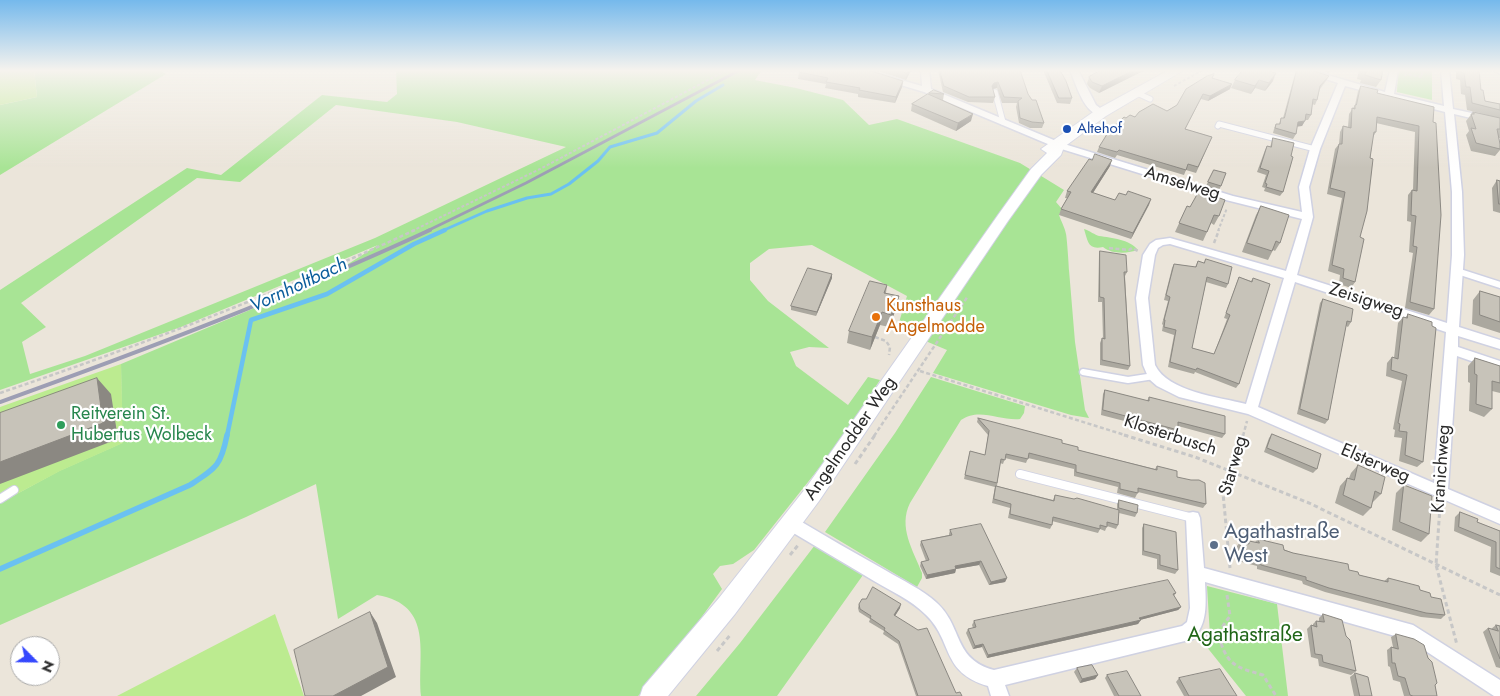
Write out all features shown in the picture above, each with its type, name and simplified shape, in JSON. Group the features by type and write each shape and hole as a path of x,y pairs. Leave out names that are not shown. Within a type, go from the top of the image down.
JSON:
{"street":[{"path":"957,102 1058,145"},
{"path":"1090,102 1092,107 1101,113"},
{"name":"Angelmodder Weg","path":"652,696 727,606 790,524 896,362 1036,172 1051,159 1058,145 1101,113 1120,102"},
{"path":"1290,276 1170,241 1160,242 1154,246 1149,255 1142,298 1148,365 1154,376 1162,383 1179,392 1251,410 1308,217 1304,188 1315,149 1334,102"},
{"path":"1414,102 1500,122"},
{"name":"Kranichweg","path":"1441,492 1457,271 1457,192 1447,102"},
{"name":"Amselweg","path":"1058,145 1230,198 1308,217"},
{"name":"Zeisigweg","path":"1290,276 1500,345"},
{"path":"1450,349 1500,366"},
{"name":"Elsterweg","path":"1251,410 1500,518"},
{"path":"790,524 923,601 941,619 952,645 964,666 978,676 994,679 1187,633 1194,626 1197,618 1197,573 1193,518"},
{"path":"1197,573 1413,633 1500,690"},
{"path":"994,679 1000,696"}],"lane":[{"path":"998,102 1003,122"},
{"path":"1218,126 1219,124 1315,149"},
{"path":"1457,271 1500,285"},
{"path":"1083,372 1141,381 1154,376"},
{"path":"1020,474 1193,518"},
{"path":"0,499 14,490"}],"path":[{"path":"0,392 219,315 349,259 450,214 581,149 667,102"},
{"path":"1211,252 1230,198"},
{"path":"1109,248 1129,250 1132,248 1149,255"},
{"path":"875,337 886,341 896,362"},
{"name":"Klosterbusch","path":"896,362 1195,457 1232,471 1309,503 1500,595"},
{"name":"Starweg","path":"1231,582 1223,493 1251,410"},
{"name":"Kranichweg","path":"1441,492 1436,565 1462,664"},
{"path":"1231,582 1226,591 1230,616 1218,634 1218,640 1237,668 1263,675 1276,696"}],"green space":[{"path":"12,102 119,102 0,175 0,105"},
{"path":"313,102 846,102 869,125 897,119 1020,163 1064,190 1056,202 1062,209 1059,215 1065,229 1075,342 1085,410 1089,418 1071,415 933,373 947,350 897,329 907,296 812,245 769,249 750,263 750,280 768,301 829,348 809,347 790,352 796,366 848,405 868,377 880,380 835,448 754,550 733,564 720,566 713,574 722,589 658,677 638,696 421,696 421,648 419,634 415,620 408,609 395,600 377,595 338,619 316,484 246,517 0,625 0,503 59,471 122,443 121,364 326,278 378,245 181,327 0,390 0,290 187,168 221,175","holes":["336,105 457,122 566,147 375,238 85,356 30,374 22,342 46,327 21,303 197,178 240,182"]},
{"path":"1084,229 1099,236 1125,241 1138,250 1121,253 1107,250 1103,247 1091,246"},
{"name":"Reitverein St. Hubertus Wolbeck","path":"121,364 123,443 60,471 0,503 0,407"},
{"path":"931,377 1025,406 1024,413 1020,419 982,414 968,416 961,420 910,503 907,512 906,530 922,573 922,578 917,587 825,532 895,433"},
{"path":"815,545 863,575 777,696 696,696 740,643"},
{"name":"Agathastraße","path":"1207,586 1277,604 1288,696 1246,696 1206,646 1210,636"},
{"path":"275,614 304,696 117,696"}],"building":[{"path":"947,102 973,114 958,123 912,104"},
{"path":"1018,102 1037,102 1044,123 1032,122 1020,118"},
{"path":"1178,102 1199,102 1185,129 1212,137 1198,167 1188,164 1186,170 1119,150 1117,152 1099,147 1109,131 1124,117 1126,118 1130,115 1135,117 1139,112 1153,104 1167,111"},
{"path":"1288,102 1313,102 1311,115 1306,114 1305,121 1298,122 1296,134 1275,128 1276,124 1280,124 1281,118 1284,118"},
{"path":"1357,102 1416,102 1434,107 1433,122 1436,123 1441,215 1434,309 1410,302 1417,247 1413,246 1416,216 1411,215 1412,190 1417,191 1419,126 1377,117 1376,132 1374,132 1370,158 1373,159 1367,211 1360,237 1364,239 1355,282 1343,278 1344,269 1332,265 1345,192 1330,188 1339,144 1342,144 1343,126 1351,128 1352,108 1355,109"},
{"path":"1472,103 1500,104 1500,110"},
{"path":"1473,112 1500,118 1500,129 1497,129 1500,149 1476,143 1471,128 1476,129 1471,114 1474,114"},
{"path":"1273,138 1294,143 1291,156 1293,157 1283,192 1266,187 1267,184 1265,183 1269,171 1260,168 1267,146 1271,147"},
{"path":"1095,154 1112,160 1091,192 1115,200 1119,193 1126,195 1128,191 1151,199 1133,233 1061,209 1071,192 1067,191 1089,159 1092,160"},
{"path":"1214,170 1226,173 1221,186 1208,182"},
{"path":"1497,180 1500,181 1500,204 1499,204"},
{"path":"1206,186 1220,190 1217,197 1225,200 1219,216 1214,215 1207,232 1179,223 1187,206 1190,207 1199,191 1203,193"},
{"path":"1261,206 1289,215 1280,243 1276,241 1272,251 1247,243"},
{"path":"1100,251 1126,255 1127,272 1124,272 1130,366 1102,360 1102,338 1105,339 1104,298 1100,297"},
{"path":"1206,259 1232,267 1228,284 1207,277 1192,348 1214,354 1230,315 1226,313 1239,277 1252,282 1253,278 1270,284 1239,384 1197,368 1196,370 1170,362 1176,330 1164,327 1164,320 1170,297 1166,295 1174,264 1196,267 1198,261 1204,263"},
{"path":"808,268 832,274 817,312 791,306"},
{"name":"Kunsthaus Angelmodde","path":"870,281 887,285 884,293 899,296 891,315 882,312 872,337 849,331"},
{"path":"1480,291 1500,297 1500,322 1480,315"},
{"path":"1323,299 1353,309 1351,322 1347,321 1328,420 1300,409"},
{"path":"1408,314 1432,322 1432,326 1436,328 1423,462 1405,455 1407,432 1399,431 1400,424 1398,423 1407,375 1391,370 1392,357 1398,359 1403,317 1407,318"},
{"path":"1475,358 1500,366 1500,383 1492,381 1492,409 1476,404 1477,375 1475,374"},
{"path":"97,378 103,423 0,462 0,413"},
{"path":"1105,390 1149,401 1149,397 1225,416 1225,434 1178,422 1178,430 1103,410"},
{"path":"978,418 1062,440 1062,443 1078,447 1078,450 1157,470 1157,466 1177,471 1177,477 1199,480 1205,483 1206,504 1138,488 1138,493 1120,489 1120,483 1076,472 1076,465 1029,453 1028,459 1006,454 1005,460 1001,459 997,483 965,475 970,451 985,455 989,431"},
{"path":"1272,434 1321,454 1317,469 1267,448"},
{"path":"1358,465 1385,477 1381,494 1375,491 1371,508 1343,495 1347,478 1354,480"},
{"path":"1404,485 1432,496 1429,534 1400,522"},
{"path":"996,486 1054,501 1055,495 1077,498 1119,510 1118,525 1107,522 1107,527 1100,525 1100,529 1053,517 1052,525 1010,514 1011,504 994,499"},
{"path":"1119,500 1138,505 1137,513 1119,508"},
{"path":"1460,512 1478,519 1477,522 1500,531 1500,569 1496,567 1496,542 1459,527"},
{"path":"981,524 1007,578 991,582 981,561 955,566 956,569 927,575 921,562 929,560 921,541 952,535 950,530"},
{"path":"1144,524 1176,532 1178,570 1160,565 1160,555 1144,551"},
{"path":"1258,539 1283,545 1284,550 1293,553 1348,564 1349,570 1358,572 1359,575 1388,582 1388,578 1419,586 1420,590 1430,593 1431,597 1441,599 1445,615 1426,613 1329,588 1306,580 1306,577 1261,565 1260,562 1241,557 1240,542 1249,544 1249,541 1259,543"},
{"path":"1168,580 1176,593 1173,594 1181,607 1139,618 1141,620 988,655 983,644 975,646 968,629 976,627 974,621"},
{"path":"873,587 901,604 894,615 918,630 927,628 956,693 960,692 962,696 918,696 899,641 870,618 871,616 860,609 859,604 862,599 866,599"},
{"path":"370,612 388,667 333,696 305,696 294,650"},
{"path":"1323,614 1342,620 1346,636 1350,640 1356,671 1323,662 1322,655 1315,654 1311,625 1317,627 1316,621 1324,622"},
{"path":"1496,625 1500,626 1500,659 1488,628 1498,631"},
{"path":"1396,634 1414,639 1424,645 1428,658 1432,662 1437,683 1435,685 1437,696 1410,695 1405,678 1398,676 1395,663 1392,663 1391,647 1398,649"},
{"path":"1092,665 1098,675 1082,679 1077,668"},
{"path":"1220,669 1237,696 1189,696 1179,678"},
{"path":"1127,671 1141,696 1119,696 1107,675"},
{"path":"1355,673 1368,677 1372,696 1360,696"}],"waterway":[{"name":"Vornholtbach","path":"442,231 487,211 527,198 551,194 569,184 598,161 610,147 657,133 694,102"},
{"name":"Vornholtbach","path":"227,436 251,320 327,294 414,244 445,230"},
{"name":"Vornholtbach","path":"0,569 190,485 212,470 220,460 227,435"}],"railway":[{"path":"427,231 526,183 678,102"},
{"path":"0,402 217,321 324,277 430,230"}],"place":[{"name":"Altehof","path":"1067,129"},
{"name":"Kunsthaus Angelmodde","path":"876,317"},
{"name":"Reitverein St. Hubertus Wolbeck","path":"61,425"},
{"name":"Agathastraße West","path":"1214,545"}]}
